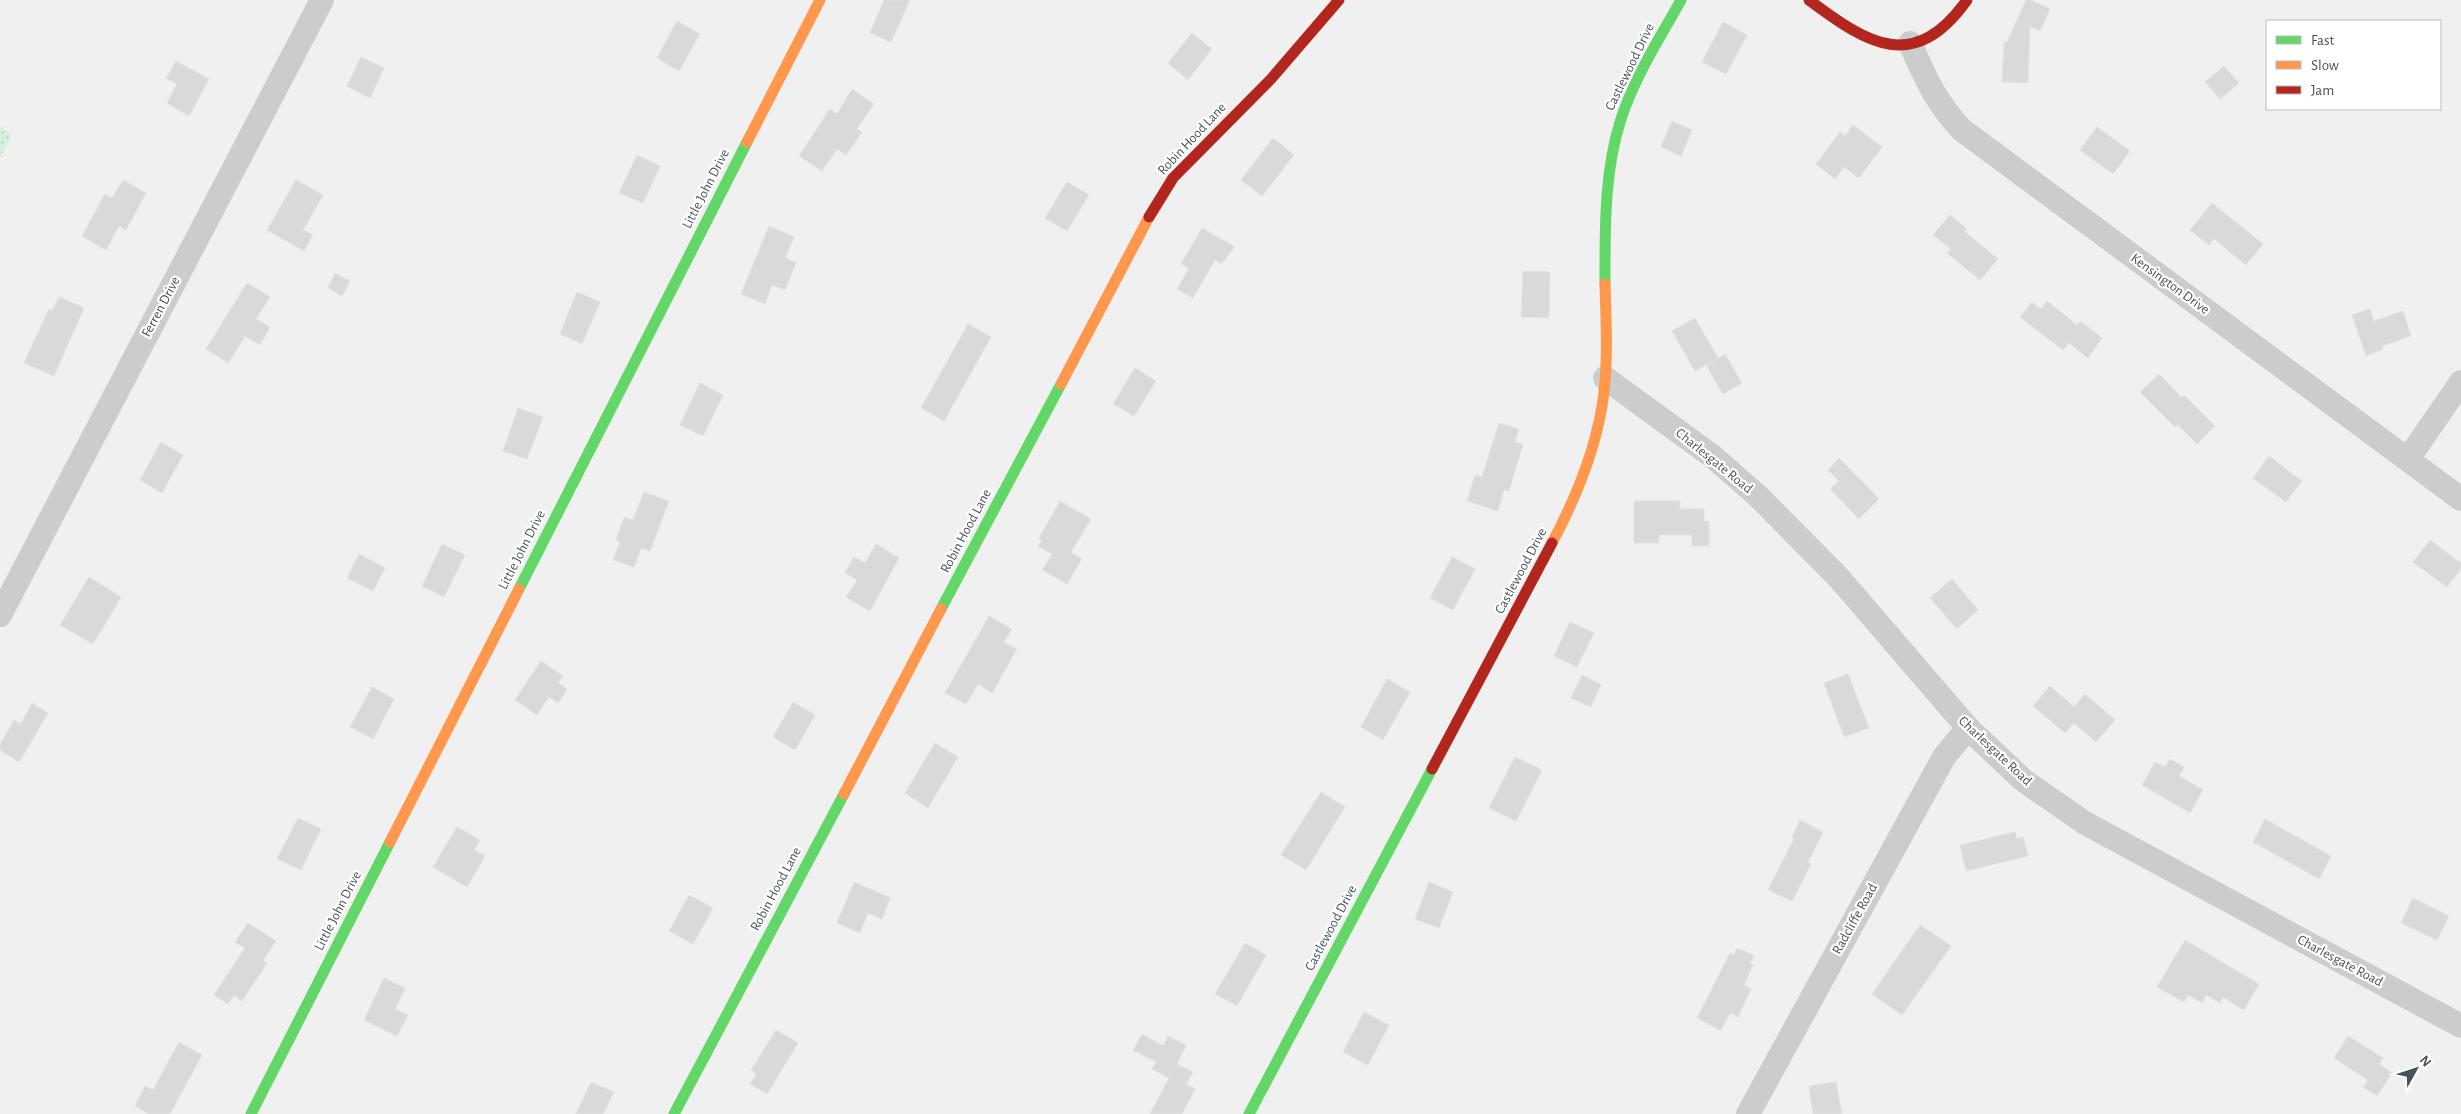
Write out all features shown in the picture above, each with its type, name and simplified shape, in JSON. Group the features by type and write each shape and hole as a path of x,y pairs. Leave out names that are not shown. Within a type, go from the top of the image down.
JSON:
{"street":[{"name":"Ferren Drive","path":"0,615 322,0"},
{"name":"Little John Drive","path":"251,1114 820,0"},
{"name":"Robin Hood Lane","path":"674,1114 1148,219 1173,178 1271,79 1339,0"},
{"name":"Castlewood Drive","path":"1249,1114 1572,504 1599,418 1605,378 1606,217 1615,138 1623,109 1680,0"},
{"path":"1809,0 1872,41 1897,46 1923,41 1944,28 1967,0"},
{"name":"Kensington Drive","path":"1910,44 1930,90 1944,111 1962,130 2461,499"},
{"name":"Charlesgate Road","path":"1605,378 1712,456 1758,496 1839,578 1968,728 2023,780 2085,823 2461,1026"},
{"path":"2408,459 2461,382"},
{"name":"Radcliffe Road","path":"1748,1114 1944,757 1968,728"}],"green space":[{"path":"0,126 12,135 0,158"}],"building":[{"path":"884,0 910,0 891,42 870,33"},
{"path":"2026,0 2031,0 2050,9 2040,31 2030,26 2028,83 2002,82 2004,42 2007,42"},
{"path":"677,21 700,34 679,71 657,58"},
{"path":"1723,22 1747,35 1726,74 1702,62"},
{"path":"1192,33 1212,49 1188,80 1168,63"},
{"path":"361,57 384,68 370,98 347,86"},
{"path":"176,61 209,79 189,116 167,103 177,84 166,78"},
{"path":"2224,66 2239,83 2220,99 2205,82"},
{"path":"852,89 874,104 857,129 862,132 846,155 837,149 822,171 799,156 830,109 837,114"},
{"path":"1672,121 1692,130 1681,156 1661,147"},
{"path":"1853,125 1882,147 1859,178 1844,167 1835,179 1816,164 1840,132 1845,136"},
{"path":"2097,127 2130,151 2113,174 2080,150"},
{"path":"1273,138 1294,155 1262,196 1241,180"},
{"path":"637,155 660,166 643,203 619,193"},
{"path":"123,180 146,193 126,230 119,226 106,250 82,236 105,194 112,198"},
{"path":"296,180 323,195 303,230 313,235 304,251 267,230"},
{"path":"1067,182 1089,195 1067,231 1045,218"},
{"path":"2212,203 2263,244 2246,265 2214,239 2209,245 2190,230"},
{"path":"1950,215 1967,229 1964,231 1998,259 1980,280 1947,253 1951,249 1933,235"},
{"path":"769,226 794,237 785,258 796,263 785,290 772,285 765,304 741,294"},
{"path":"1202,228 1235,247 1221,264 1215,260 1193,298 1177,289 1189,268 1181,264"},
{"path":"1523,271 1550,272 1549,318 1521,317"},
{"path":"335,273 350,281 342,296 328,288"},
{"path":"247,283 270,297 256,319 270,327 260,345 245,336 228,363 206,349"},
{"path":"577,292 600,302 582,344 560,334"},
{"path":"59,297 84,308 54,376 24,363 49,309 52,311"},
{"path":"2047,301 2077,325 2081,321 2102,338 2088,358 2069,343 2063,350 2020,317 2032,302 2041,309"},
{"path":"2370,309 2374,321 2403,311 2411,336 2382,346 2383,349 2366,356 2352,315"},
{"path":"1695,318 1718,358 1695,371 1672,331"},
{"path":"968,324 991,337 944,421 921,408"},
{"path":"1725,354 1742,383 1723,394 1706,365"},
{"path":"1135,368 1156,381 1134,416 1113,404"},
{"path":"2159,374 2182,398 2184,395 2215,426 2197,444 2178,425 2175,427 2140,392"},
{"path":"700,383 723,395 703,436 680,425"},
{"path":"518,408 543,417 527,459 503,451"},
{"path":"1499,423 1519,429 1515,442 1523,444 1509,491 1504,490 1498,511 1467,501 1475,475 1482,477"},
{"path":"161,442 183,455 162,493 140,480"},
{"path":"2269,456 2302,481 2286,502 2253,478"},
{"path":"1839,458 1879,499 1859,519 1830,489 1839,481 1828,470"},
{"path":"644,492 669,501 650,551 641,548 634,567 613,560 620,542 616,540 624,517 633,520"},
{"path":"1060,501 1091,519 1071,552 1082,559 1067,584 1042,570 1052,554 1038,546 1042,540 1039,538"},
{"path":"1634,501 1680,501 1680,509 1704,509 1704,521 1709,521 1709,546 1692,546 1692,535 1659,535 1659,543 1634,543"},
{"path":"2430,540 2461,563 2461,569 2447,587 2413,562"},
{"path":"442,544 465,555 444,597 422,586"},
{"path":"876,544 899,558 870,611 846,597 857,580 845,573 854,557 865,563"},
{"path":"359,554 385,568 373,591 347,578"},
{"path":"1452,557 1475,569 1453,610 1430,598"},
{"path":"89,577 121,597 93,644 60,625"},
{"path":"1952,579 1978,610 1957,629 1930,598"},
{"path":"989,616 1012,629 1004,642 1017,649 992,693 978,684 966,704 945,693"},
{"path":"1570,622 1594,633 1577,667 1554,656"},
{"path":"541,661 563,676 558,683 567,689 558,703 549,697 537,715 515,700"},
{"path":"1848,674 1869,728 1844,737 1824,683"},
{"path":"1582,675 1601,684 1591,707 1571,698"},
{"path":"1387,679 1410,692 1383,740 1361,727"},
{"path":"2050,686 2074,707 2085,694 2115,720 2096,742 2074,723 2065,733 2033,706"},
{"path":"372,687 394,699 373,739 350,727"},
{"path":"793,702 815,715 795,750 773,737"},
{"path":"32,703 48,713 19,762 0,750 0,745 14,720 21,724"},
{"path":"935,743 958,757 928,808 905,793"},
{"path":"1515,757 1542,770 1516,821 1489,808"},
{"path":"2170,759 2184,767 2179,776 2203,790 2190,813 2142,785 2155,762 2165,767"},
{"path":"1321,792 1345,807 1306,870 1281,855"},
{"path":"298,818 321,829 301,870 277,859"},
{"path":"2265,819 2331,856 2319,879 2253,842"},
{"path":"1800,820 1823,832 1808,862 1811,864 1792,901 1768,890 1794,839 1792,837"},
{"path":"457,827 480,840 474,850 485,856 467,887 433,867"},
{"path":"2015,832 2017,839 2023,837 2028,856 1966,871 1960,845"},
{"path":"854,882 890,898 882,919 868,913 860,933 837,923"},
{"path":"1429,882 1453,892 1439,928 1415,919"},
{"path":"689,895 713,908 693,944 669,931"},
{"path":"2413,898 2449,916 2437,940 2401,923"},
{"path":"248,923 276,941 263,961 267,963 242,1001 234,995 228,1004 214,995 245,948 235,942"},
{"path":"1920,925 1951,946 1902,1015 1872,994"},
{"path":"2185,940 2259,984 2244,1010 2223,997 2220,1003 2206,995 2202,1003 2188,995 2184,1002 2157,987"},
{"path":"1245,943 1266,955 1237,1006 1215,994"},
{"path":"1737,948 1754,956 1750,964 1753,965 1744,985 1751,989 1738,1017 1730,1013 1721,1031 1697,1018 1730,953 1734,955"},
{"path":"384,978 405,988 395,1009 408,1015 397,1036 364,1020"},
{"path":"1364,1012 1389,1025 1368,1065 1343,1052"},
{"path":"776,1030 798,1043 767,1094 750,1084 757,1074 751,1070"},
{"path":"1142,1034 1163,1046 1168,1036 1186,1045 1177,1064 1193,1072 1186,1084 1195,1089 1182,1114 1150,1114 1169,1078 1152,1069 1156,1062 1133,1050"},
{"path":"2348,1036 2383,1058 2379,1064 2392,1073 2377,1096 2363,1087 2368,1080 2334,1058"},
{"path":"179,1042 202,1055 170,1114 149,1114 135,1106 145,1086 153,1090"},
{"path":"591,1082 614,1092 603,1114 576,1114"},
{"path":"1836,1082 1842,1114 1813,1114 1809,1086"}],"traffic: fast":[{"path":"1605,284 1608,180 1615,139 1633,88 1681,0"},
{"path":"519,589 747,142"},
{"path":"941,609 1061,384"},
{"path":"1249,1114 1432,769"},
{"path":"674,1114 844,794"},
{"path":"251,1114 390,842"}],"traffic: slow":[{"path":"747,142 820,0"},
{"path":"1061,384 1149,217"},
{"path":"1552,543 1578,489 1592,451 1601,412 1606,365 1605,284"},
{"path":"390,842 519,589"},
{"path":"844,794 941,609"}],"traffic: jam":[{"path":"1149,217 1173,178 1271,79 1339,0"},
{"path":"1809,0 1851,29 1871,39 1890,44 1909,44 1928,37 1947,23 1967,0"},
{"path":"1432,769 1552,543"}]}
